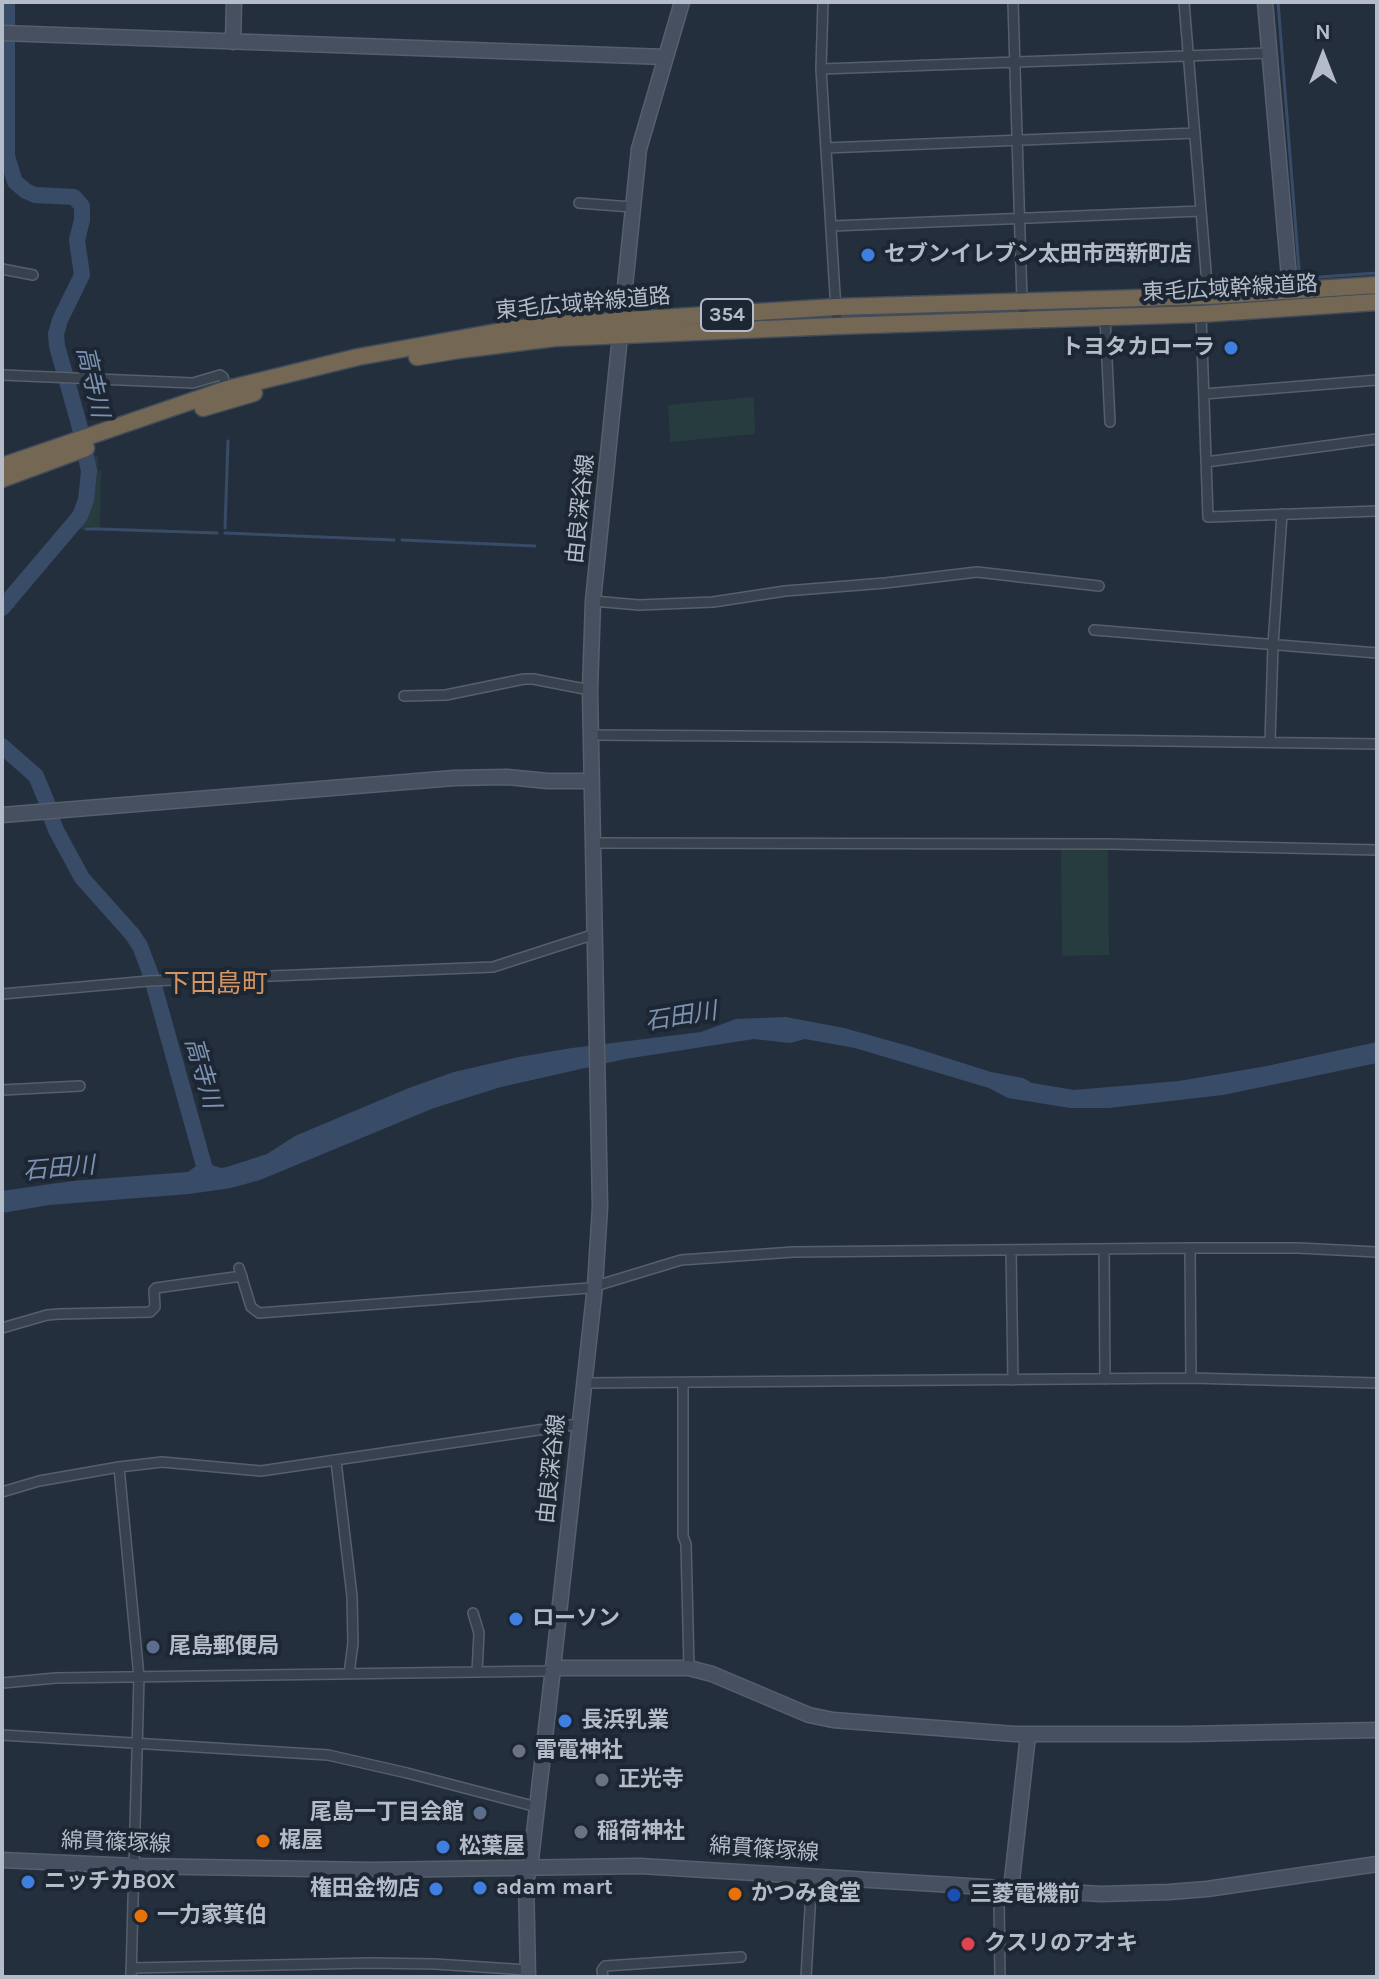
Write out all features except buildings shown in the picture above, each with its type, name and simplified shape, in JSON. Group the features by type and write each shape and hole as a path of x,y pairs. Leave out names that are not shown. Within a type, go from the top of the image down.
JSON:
{"highway":[{"name":"東毛広域幹線道路","path":"2,479 84,443 227,389 358,357 525,328 837,326 1201,314 1377,285"},
{"name":"東毛広域幹線道路","path":"2,466 271,388 359,367 513,342 836,307 1208,296 1377,302"}],"main road":[{"path":"233,42 234,2"},
{"name":"由良深谷線","path":"528,1974 526,1880 530,1868 553,1668 595,1286 600,1207 590,690 593,601 639,149 682,2"},
{"path":"1265,2 1291,300"},
{"path":"2,33 665,57"},
{"path":"2,815 454,778 592,781"},
{"path":"553,1668 689,1668 712,1674 809,1715 833,1720 1028,1735 1377,1730"},
{"path":"1011,1889 1028,1735"},
{"name":"綿貫篠塚線","path":"2,1860 134,1866 372,1870 640,1866 1101,1894 1169,1892 1377,1864"}],"street":[{"path":"823,2 821,69 837,326"},
{"path":"1013,2 1022,301 1026,321"},
{"path":"1184,2 1208,296"},
{"path":"821,69 1269,53"},
{"path":"826,148 1195,133"},
{"path":"579,203 632,207"},
{"path":"832,226 1201,211"},
{"path":"2,269 33,275"},
{"path":"1201,314 1208,517 1377,511"},
{"path":"1105,318 1110,422"},
{"path":"2,375 193,383 220,375 227,389"},
{"path":"1204,394 1377,380"},
{"path":"1206,462 1377,439"},
{"path":"1270,742 1282,514"},
{"path":"593,601 639,605 713,602 785,591 977,572 1099,586"},
{"path":"1094,630 1377,653"},
{"path":"404,696 446,695 524,679 590,690"},
{"path":"592,735 1377,744"},
{"path":"594,843 1111,844 1377,850"},
{"path":"2,994 153,981 487,967 595,934"},
{"path":"2,1090 80,1086"},
{"path":"2,1328 47,1315 150,1312 155,1307 156,1288 240,1272 251,1307 259,1313 595,1286 681,1260 793,1252 1190,1248 1377,1252"},
{"path":"1190,1248 1191,1378"},
{"path":"1104,1249 1105,1379"},
{"path":"1011,1250 1013,1380"},
{"path":"584,1383 1191,1378 1377,1383"},
{"path":"683,1383 683,1536 686,1544 689,1668"},
{"path":"2,1492 39,1481 119,1467 162,1462 261,1471 579,1424"},
{"path":"336,1461 352,1596 353,1643 349,1674"},
{"path":"119,1467 139,1677 131,1972 370,1963 435,1964 528,1974"},
{"path":"473,1613 479,1633 477,1672"},
{"path":"2,1683 56,1678 546,1671 553,1668"},
{"path":"2,1735 328,1755 537,1807"},
{"path":"806,1977 812,1875"},
{"path":"1000,1977 999,1901 1011,1889"},
{"path":"603,1977 605,1966 741,1957"}],"green space":[{"path":"754,397 755,434 670,442 668,405"},
{"path":"98,455 98,471 101,471 100,530 86,526 85,530 78,529 15,603 15,609 7,610 85,515 93,469 90,459"},
{"path":"1061,849 1108,849 1109,955 1062,956"}],"water":[{"path":"786,1017 844,1028 991,1072 1074,1090 1179,1081 1377,1042 1377,1063 1223,1095 1109,1108 1070,1108 1008,1098 989,1088 855,1048 805,1039 790,1043 754,1039 625,1059 501,1087 434,1108 260,1180 231,1188 49,1205 2,1213 2,1191 72,1181 188,1172 196,1166 209,1164 227,1167 267,1154 295,1136 454,1072 572,1048 701,1032 736,1019"}],"waterway":[{"name":"高寺川","path":"2,608 80,516 86,500 89,471 56,334 82,275 77,240 82,206 74,197 35,195 15,182 7,156 7,2"},
{"path":"1278,2 1299,270 1306,278 1377,273"},
{"path":"225,528 228,441"},
{"path":"86,529 97,529"},
{"path":"99,529 217,533"},
{"path":"225,533 394,540"},
{"path":"402,540 535,546"},
{"name":"高寺川","path":"2,746 36,776 48,805"},
{"name":"高寺川","path":"51,817 82,878 140,946 151,975 208,1180"}],"place":[{"name":"セブンイレブン太田市西新町店","path":"868,255"},
{"name":"トヨタカローラ","path":"1231,348"},
{"name":"ローソン","path":"516,1619"},
{"name":"尾島郵便局","path":"153,1647"},
{"name":"長浜乳業","path":"565,1721"},
{"name":"雷電神社","path":"519,1751"},
{"name":"正光寺","path":"602,1780"},
{"name":"尾島一丁目会館","path":"480,1813"},
{"name":"稲荷神社","path":"581,1832"},
{"name":"梶屋","path":"263,1841"},
{"name":"松葉屋","path":"443,1847"},
{"name":"ニッチカBOX","path":"28,1882"},
{"name":"adam mart","path":"480,1888"},
{"name":"権田金物店","path":"436,1889"},
{"name":"かつみ食堂","path":"735,1894"},
{"name":"三菱電機前","path":"954,1895"},
{"name":"一力家箕伯","path":"141,1916"},
{"name":"クスリのアオキ","path":"968,1944"}],"district":[{"name":"下田島町","path":"216,985"}],"water label":[{"name":"石田川","path":"681,1017"},
{"name":"石田川","path":"59,1169"}]}
